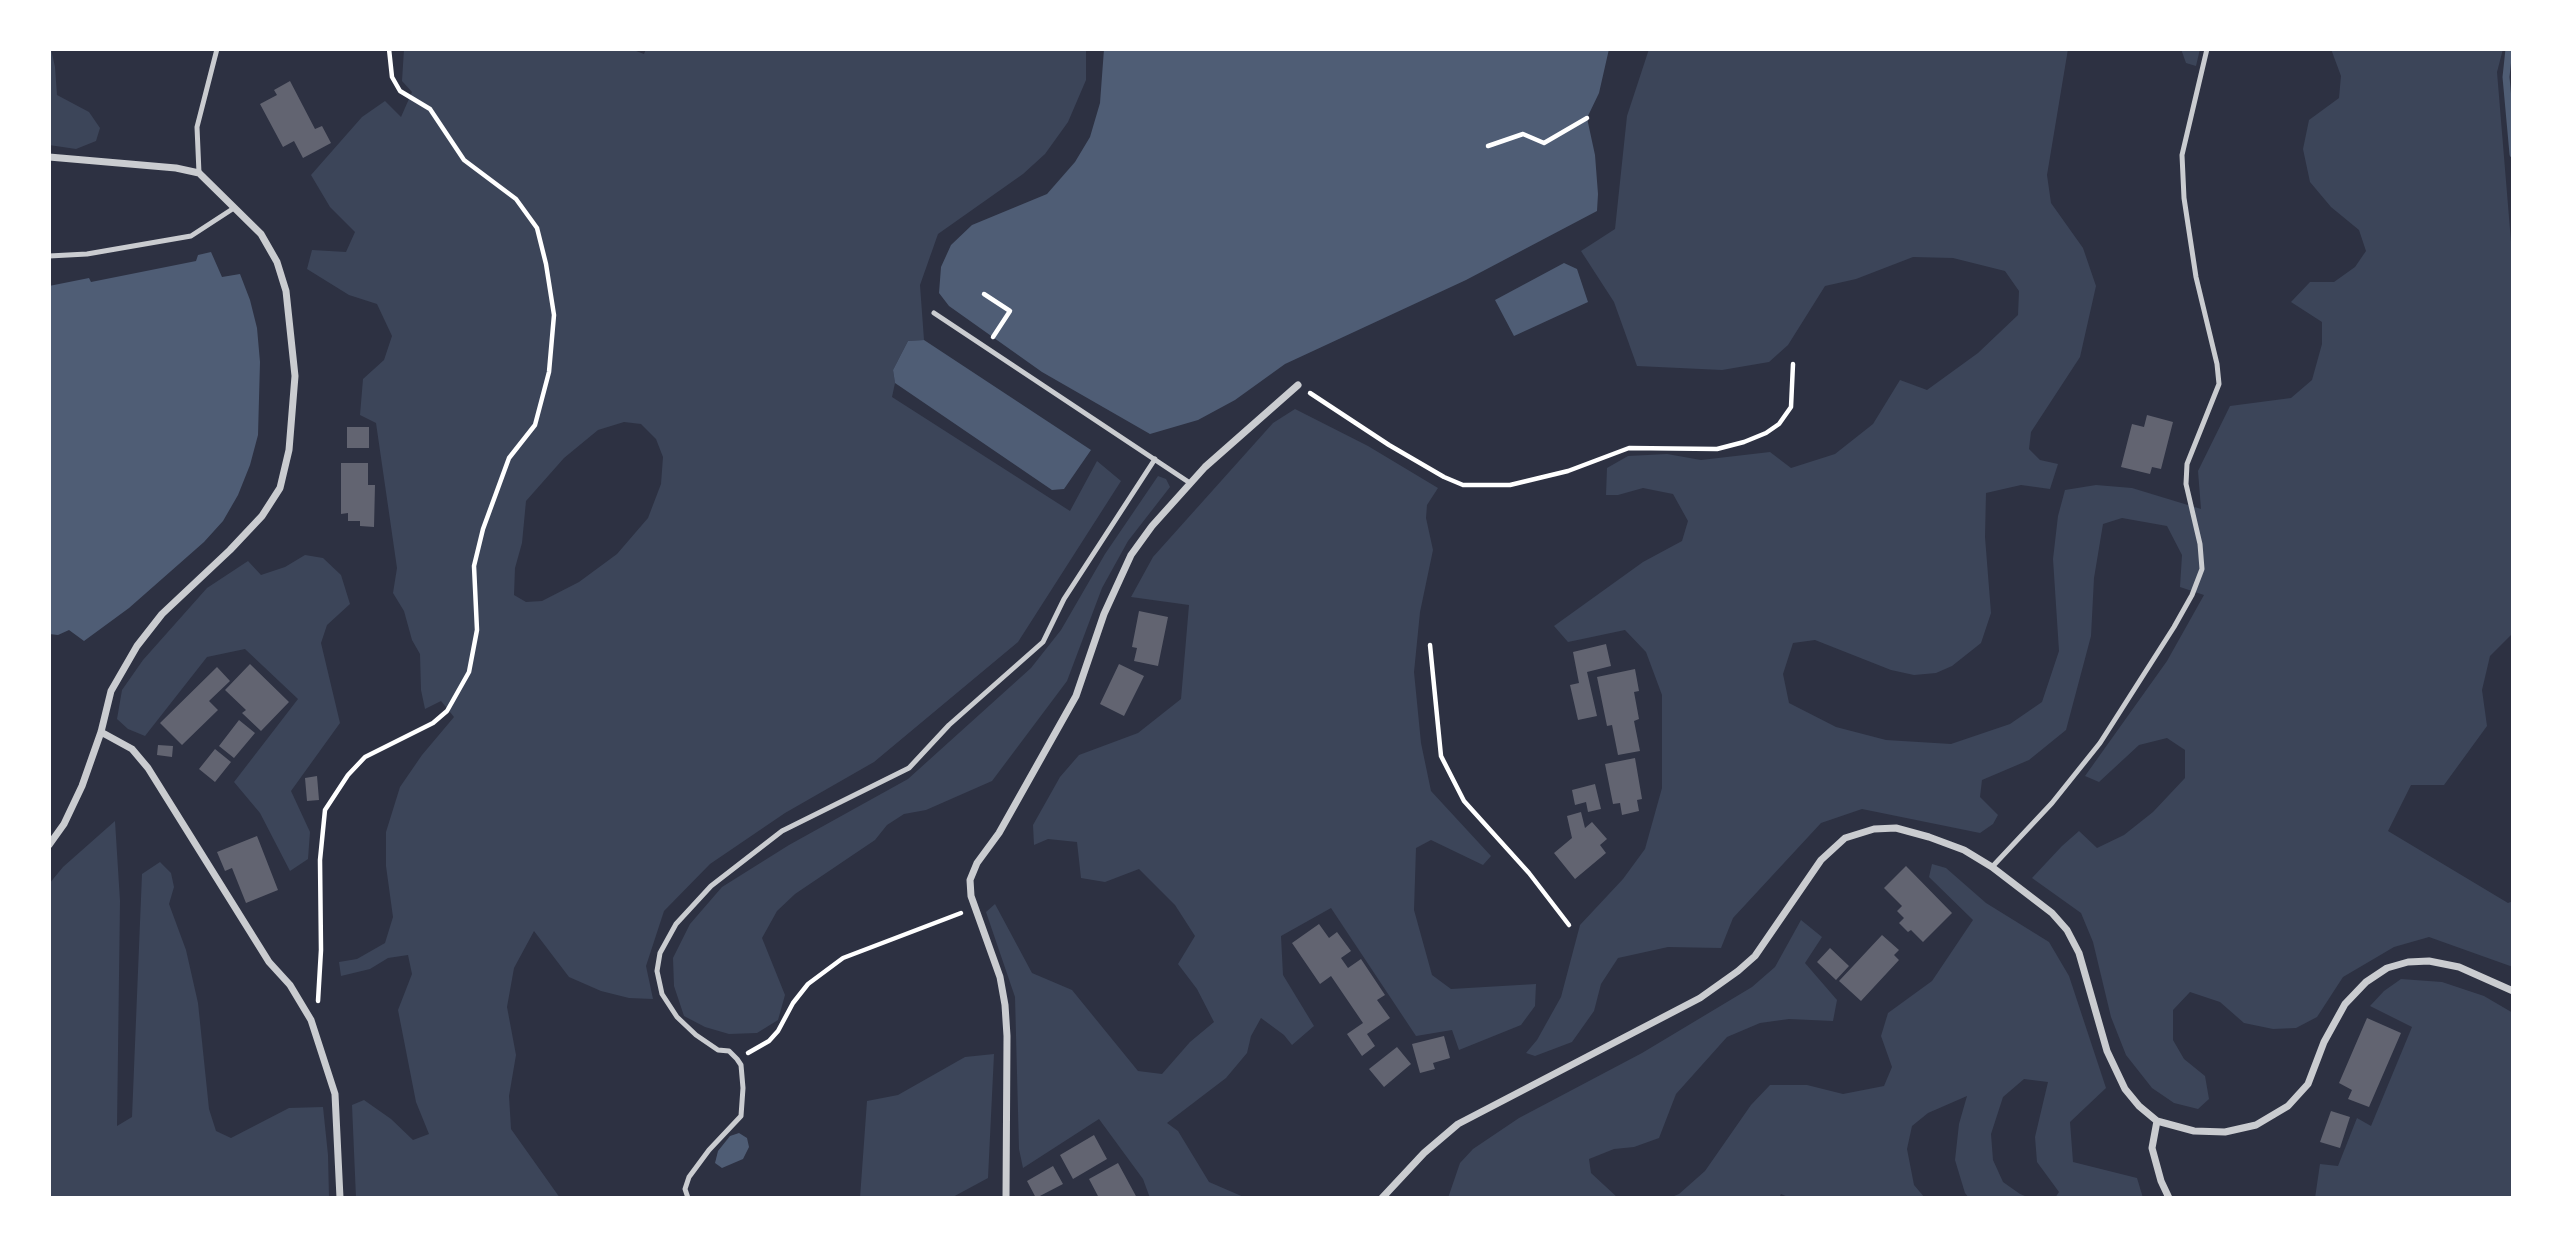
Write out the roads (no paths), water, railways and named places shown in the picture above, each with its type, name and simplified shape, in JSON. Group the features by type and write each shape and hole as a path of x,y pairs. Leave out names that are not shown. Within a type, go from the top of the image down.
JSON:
{"street":[{"path":"49,157 199,173 261,234 277,262 286,291 295,376 289,450 280,488 262,516 162,614 137,646 111,691 102,732 82,786 64,824 49,845"},
{"path":"1006,1198 1005,1004 1000,976 975,908 970,880 977,863 1006,821 1076,696 1104,614 1130,555 1205,467 1298,385"},
{"path":"102,732 132,749 148,768 269,962 290,985 311,1020 335,1094 341,1198"},
{"path":"1382,1198 1423,1153 1458,1124 1700,998 1738,971 1755,956 1821,860 1845,838 1874,829 1896,828 1929,836 1964,850 1992,867 2052,913 2067,930 2079,953 2107,1051 2125,1089 2139,1106 2157,1121 2194,1130 2225,1132 2256,1125 2288,1106 2308,1084 2324,1042 2345,1004 2365,982 2386,968 2408,962 2429,961 2459,967 2513,991"},
{"path":"2157,1121 2152,1148 2161,1181 2169,1198"}],"lane":[{"path":"199,173 197,127 217,49"},
{"path":"1992,867 2052,803 2100,743 2174,627 2192,595 2202,569 2200,544 2186,484 2187,464 2219,384 2217,364 2198,290 2184,198 2182,155 2207,49"},
{"path":"49,256 87,254 191,236 234,208"},
{"path":"934,313 1190,483"},
{"path":"688,1198 685,1189 690,1177 709,1150 741,1116 743,1088 741,1065 737,1059 729,1051 718,1050 696,1035 677,1017 662,994 657,971 660,953 676,924 711,886 782,831 909,768 949,725 1043,642 1063,599 1155,459"}],"waterway":[{"path":"2509,49 2506,77 2513,154"}]}
